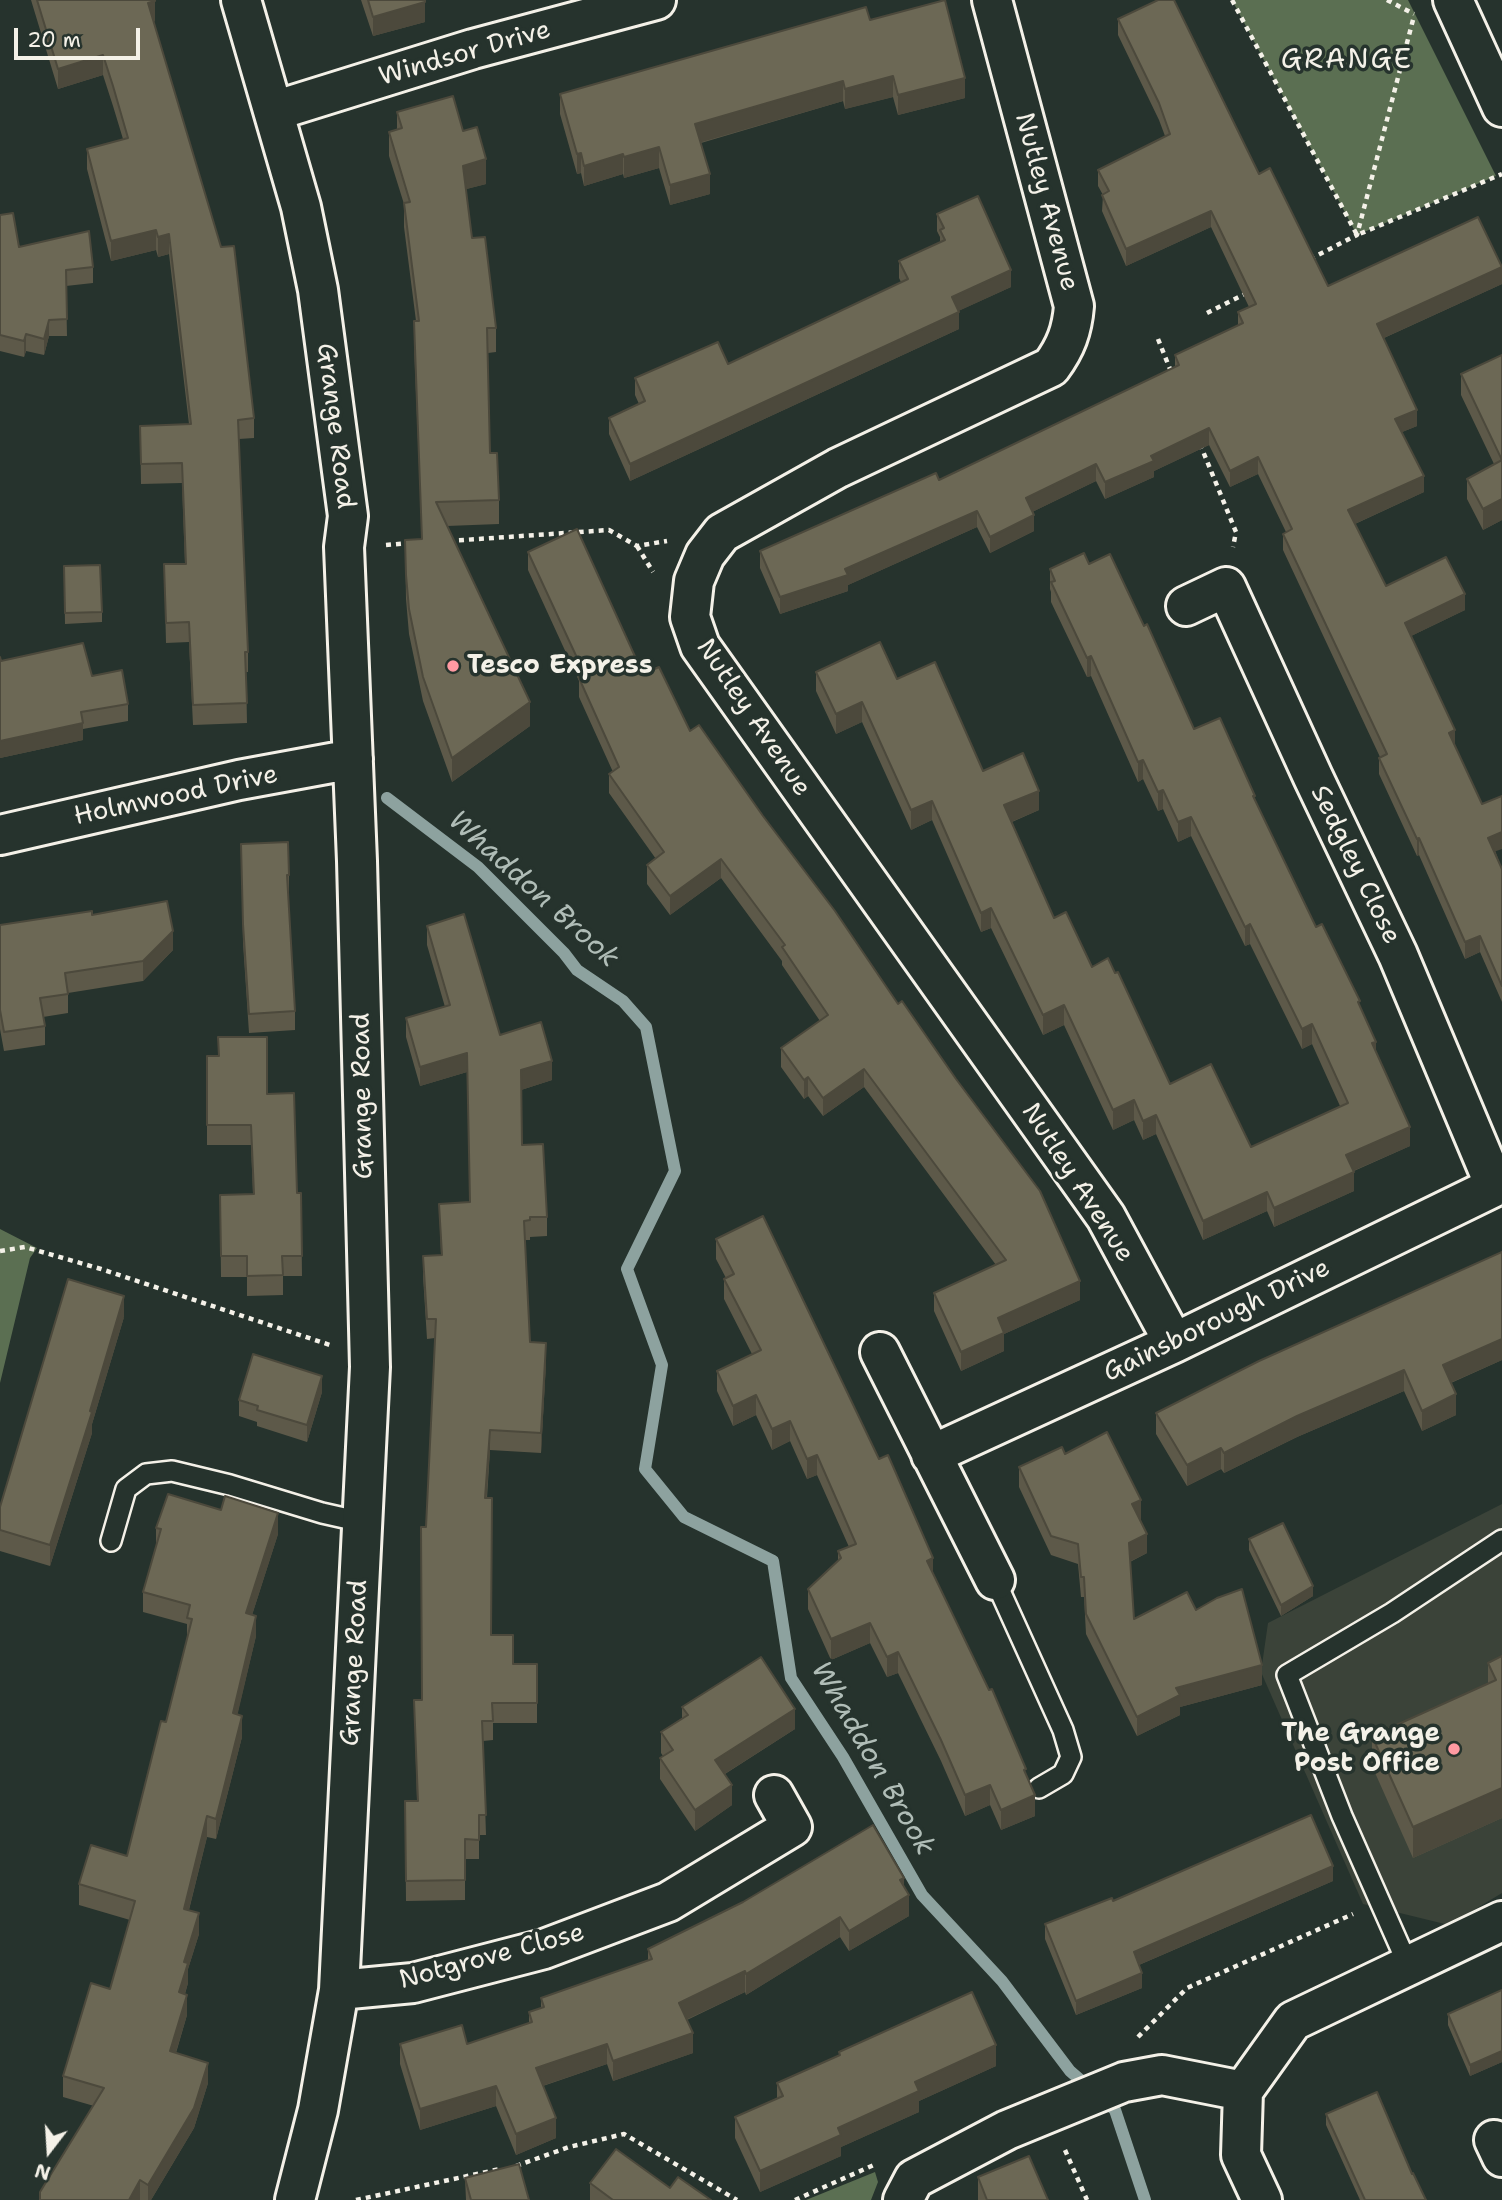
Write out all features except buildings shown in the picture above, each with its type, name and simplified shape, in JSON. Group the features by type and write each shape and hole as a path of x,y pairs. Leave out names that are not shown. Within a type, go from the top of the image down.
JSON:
{"street":[{"name":"Grange Road","path":"241,0 301,207 318,290 348,516 344,547 353,759 370,1359 339,1990 318,2110 295,2200"},
{"name":"Windsor Drive","path":"274,111 473,49 656,0"},
{"name":"Nutley Avenue","path":"992,0 1074,306 1072,328 1064,349 1051,367 838,468 722,533 705,555 694,581 690,617 700,646 1106,1217 1174,1343"},
{"path":"1455,3 1502,107"},
{"path":"1186,606 1226,587"},
{"name":"Sedgley Close","path":"1226,587 1398,955 1499,1185"},
{"name":"Holmwood Drive","path":"0,835 239,780 353,759"},
{"name":"Gainsborough Drive","path":"931,1455 1174,1343 1499,1185"},
{"path":"880,1352 995,1580"},
{"name":"Notgrove Close","path":"339,1990 413,1983 544,1949 668,1902 792,1827 774,1795"},
{"path":"1262,2200 1241,2155 1243,2091 1293,2021 1502,1921"},
{"path":"903,2200 914,2179 1007,2130 1124,2082 1163,2075 1243,2091"}],"lane":[{"path":"111,1541 126,1489 146,1475 172,1471 362,1522"},
{"path":"1408,1965 1342,1816 1287,1675 1392,1614 1502,1540"},
{"path":"995,1580 1063,1730 1071,1756 1063,1774 1039,1788"}],"path":[{"path":"1232,0 1357,234"},
{"path":"1387,0 1415,15 1455,3"},
{"path":"1357,234 1415,15"},
{"path":"1300,265 1357,234 1502,174"},
{"path":"1207,313 1254,289"},
{"path":"1158,339 1173,376"},
{"path":"1198,439 1236,531 1226,587"},
{"path":"440,542 609,530 637,546 722,533"},
{"path":"344,547 413,543"},
{"path":"0,1251 25,1247 101,1269 370,1359"},
{"path":"1124,2082 1119,2055 1187,1988 1379,1903"},
{"path":"1063,2108 1087,2200"},
{"path":"356,2200 521,2164 569,2147 624,2134 737,2200"}],"shaded area":[{"path":"1502,1504 1502,1893 1449,1925 1363,1904 1261,1672 1268,1623"}],"green space":[{"path":"1232,0 1408,0 1496,176 1357,235"},
{"path":"0,1229 37,1248 30,1258 0,1383"},
{"path":"875,2172 878,2182 871,2200 806,2200"}],"waterway":[{"name":"Whaddon Brook","path":"387,798 478,867 564,953 577,970 623,1001 646,1027 675,1171 627,1269 662,1365 645,1469 684,1517 773,1561 791,1678 843,1757 922,1895 1002,1981 1070,2071 1115,2110 1145,2200"}],"place":[{"name":"Tesco Express","path":"453,666"},
{"name":"The Grange Post Office","path":"1454,1749"}],"district":[{"name":"GRANGE","path":"1347,61"}]}
